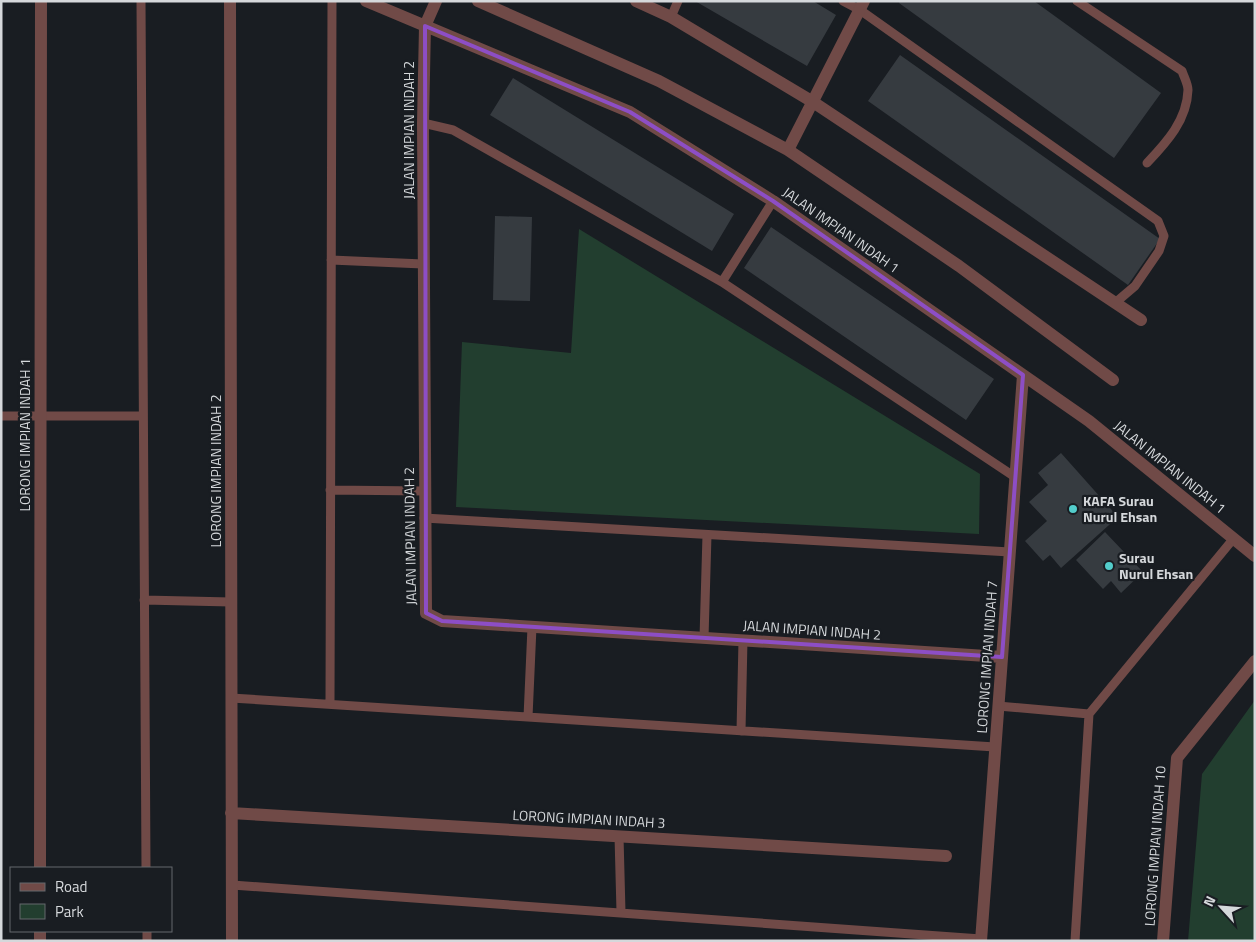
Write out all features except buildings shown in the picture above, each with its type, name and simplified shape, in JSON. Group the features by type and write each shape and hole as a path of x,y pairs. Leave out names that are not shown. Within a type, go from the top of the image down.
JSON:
{"street":[{"name":"LORONG IMPIAN INDAH 1","path":"40,867 41,1"},
{"name":"LORONG IMPIAN INDAH 2","path":"230,1 232,941"},
{"name":"JALAN IMPIAN INDAH 1","path":"366,1 630,112 773,201 1088,421 1255,556"},
{"name":"JALAN IMPIAN INDAH 2","path":"436,1 425,26 423,124 426,613 442,621 1002,657"},
{"path":"478,1 659,81 788,150 959,266 1113,380"},
{"path":"636,1 671,17 812,102 1141,320"},
{"path":"788,150 862,6"},
{"name":"LORONG IMPIAN INDAH 7","path":"981,940 1023,375"},
{"name":"LORONG IMPIAN INDAH 10","path":"1163,941 1177,758 1255,661"},
{"name":"LORONG IMPIAN INDAH 3","path":"231,813 946,856"}],"lane":[{"path":"141,1 146,867"},
{"path":"330,704 332,1"},
{"path":"671,17 678,1"},
{"path":"843,1 862,6 1158,221 1164,236 1159,252 1135,286 1115,303"},
{"path":"1077,1 1182,71 1188,88 1184,113 1167,142 1147,163"},
{"path":"423,124 453,130 722,282 1016,477"},
{"path":"722,282 773,201"},
{"path":"331,260 423,264"},
{"path":"1,416 143,416"},
{"path":"330,490 424,492"},
{"path":"424,518 1010,552"},
{"path":"704,638 707,535"},
{"path":"1074,941 1089,714 1234,538"},
{"path":"144,600 231,602"},
{"path":"528,717 532,627"},
{"path":"741,731 743,640"},
{"path":"231,698 995,748"},
{"path":"998,706 1089,714"},
{"path":"619,836 621,912"},
{"path":"232,885 621,912 981,940"}],"highlighted area":[{"path":"425,26 630,112 773,201 1023,375 1002,657 442,621 426,613"}],"green space":[{"path":"579,229 980,474 979,534 456,507 462,342 571,353"},
{"path":"1255,700 1255,941 1188,941 1202,774"}],"place":[{"name":"KAFA Surau Nurul Ehsan","path":"1073,509"},
{"name":"Surau Nurul Ehsan","path":"1109,566"}]}
